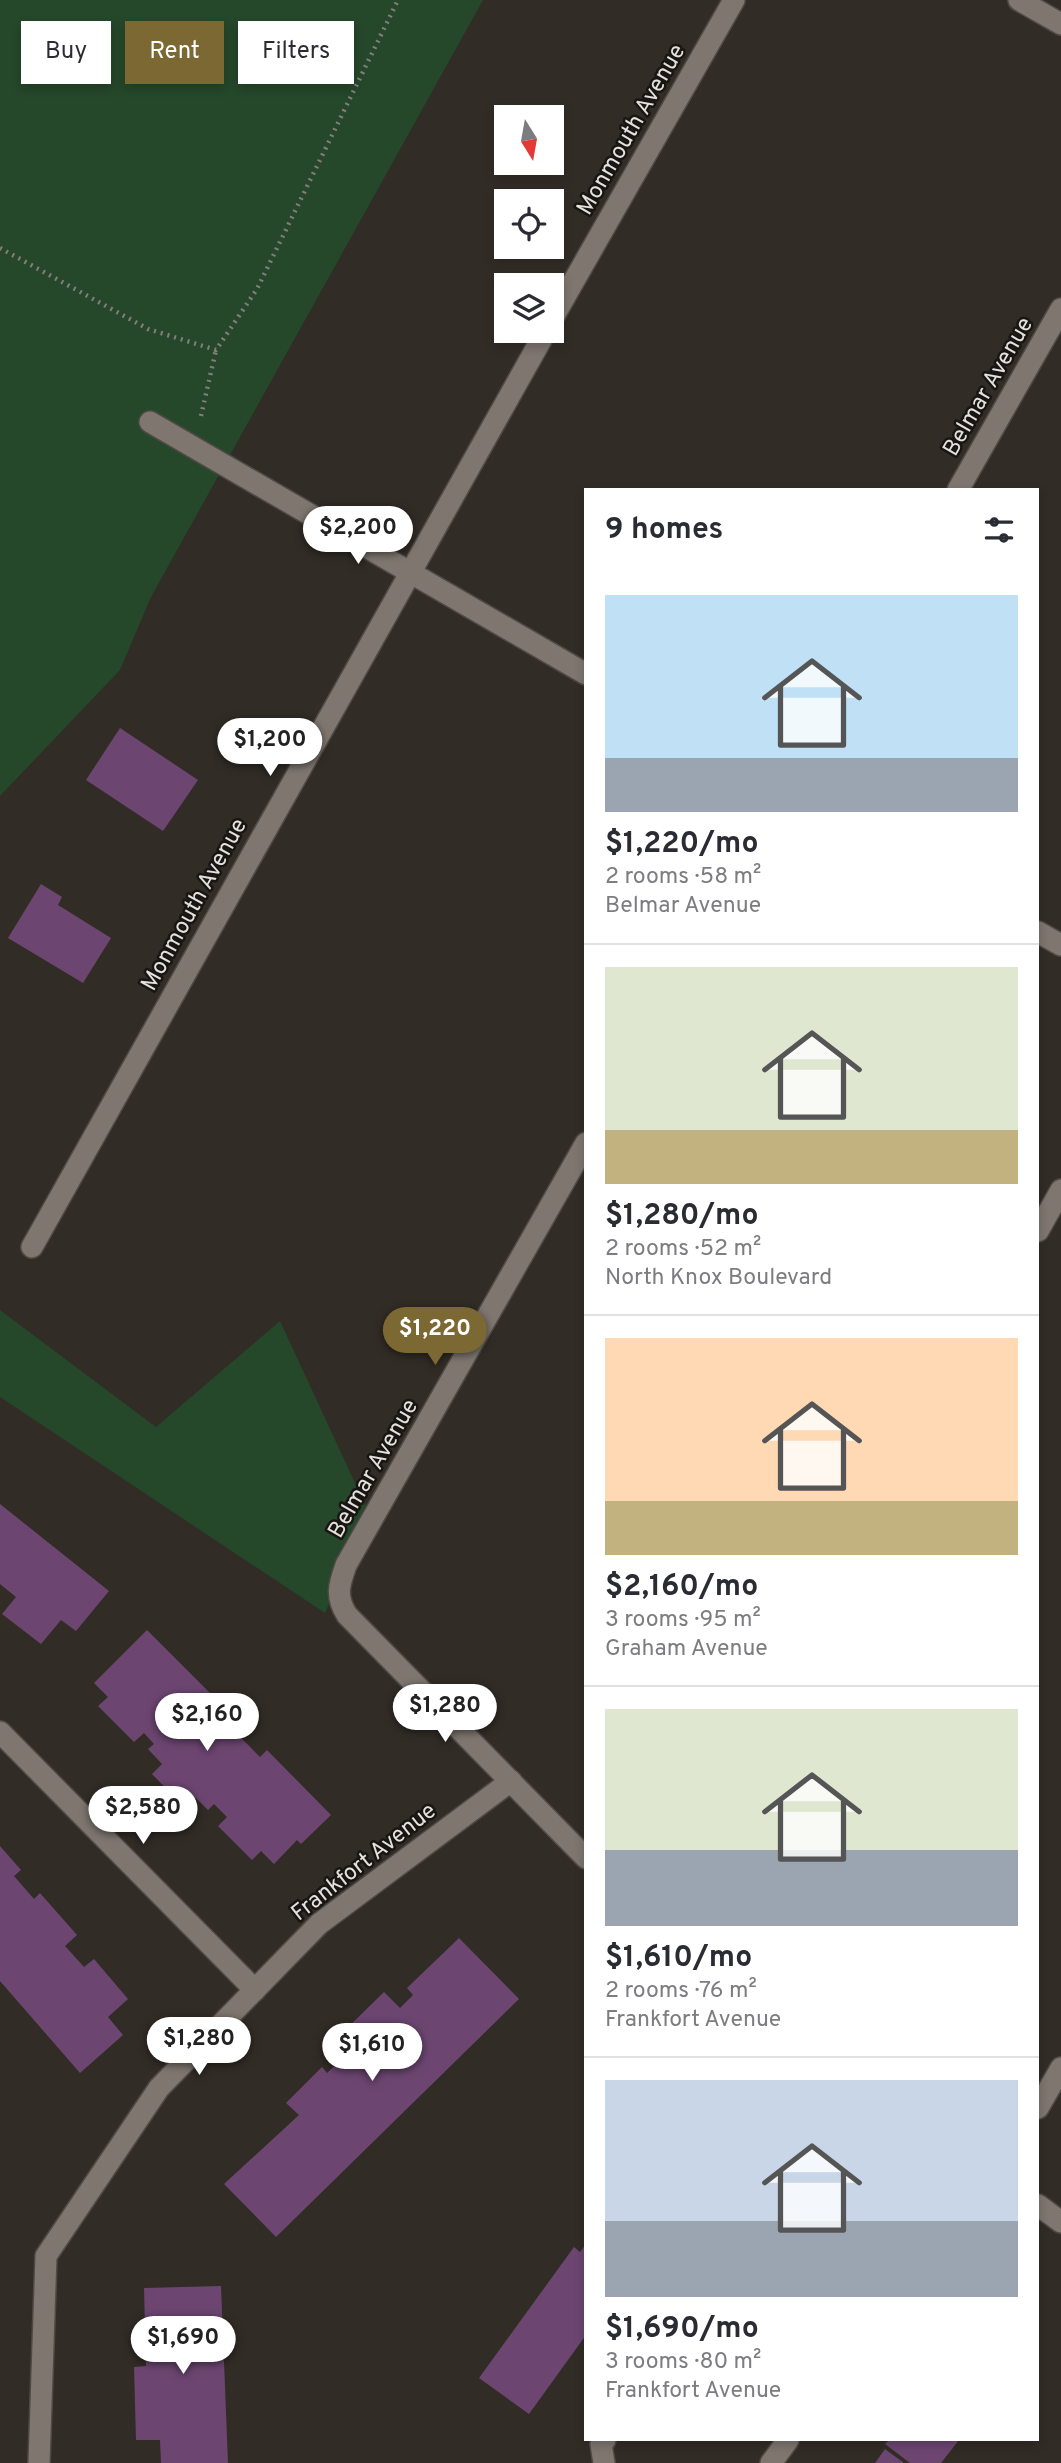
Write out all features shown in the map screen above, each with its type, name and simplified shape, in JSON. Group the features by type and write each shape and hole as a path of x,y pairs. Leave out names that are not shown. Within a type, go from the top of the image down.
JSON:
{"street":[{"name":"Monmouth Avenue","path":"564,298 734,0"},
{"path":"1019,0 1061,24"},
{"name":"Belmar Avenue","path":"959,488 1061,309"},
{"name":"Monmouth Avenue","path":"32,1247 539,343"},
{"path":"150,422 584,673"},
{"path":"1039,933 1061,945"},
{"name":"Belmar Avenue","path":"511,1782 346,1615 337,1591 346,1565 584,1147"},
{"path":"1039,1229 1061,1190"},
{"path":"0,1732 255,1990"},
{"path":"511,1782 584,1856"},
{"name":"Frankfort Avenue","path":"39,2463 46,2256 159,2088 319,1924 511,1782"},
{"path":"1039,2106 1061,2068"},
{"path":"1039,2206 1061,2222"},
{"path":"604,2441 601,2444 604,2463"},
{"path":"771,2463 787,2441"}],"path":[{"path":"194,448 216,350 257,289 398,0"},
{"path":"0,248 148,329 216,350"}],"green space":[{"path":"0,0 483,0 151,597 120,670 0,796"},
{"path":"0,1310 156,1427 280,1321 369,1513 325,1613 0,1397"}],"building":[{"path":"120,728 198,780 163,831 86,780"},
{"path":"41,884 62,897 58,905 111,938 83,983 8,938"},
{"path":"0,1504 109,1591 76,1631 61,1620 41,1644 2,1614 16,1597 0,1584"},
{"path":"147,1630 211,1694 204,1700 260,1757 267,1750 331,1815 301,1844 297,1840 274,1864 261,1851 252,1860 218,1826 227,1817 214,1804 208,1810 196,1798 185,1808 152,1774 162,1764 148,1749 154,1744 144,1733 134,1742 98,1706 108,1697 94,1683"},
{"path":"0,1846 21,1870 14,1876 34,1899 40,1893 77,1935 65,1946 84,1967 94,1959 128,1999 108,2017 123,2035 80,2073 0,1981"},
{"path":"459,1938 519,1999 276,2237 224,2184 299,2115 286,2103 322,2067 327,2073 351,2050 338,2037 384,1992 400,2008 413,1995 407,1988"},
{"path":"574,2247 580,2252 584,2247 584,2338 529,2414 479,2378"},
{"path":"221,2286 228,2463 161,2463 160,2440 136,2440 134,2367 146,2366 144,2288"},
{"path":"888,2441 958,2441 941,2463 910,2463 885,2444"},
{"path":"885,2449 904,2463 875,2463"}]}
